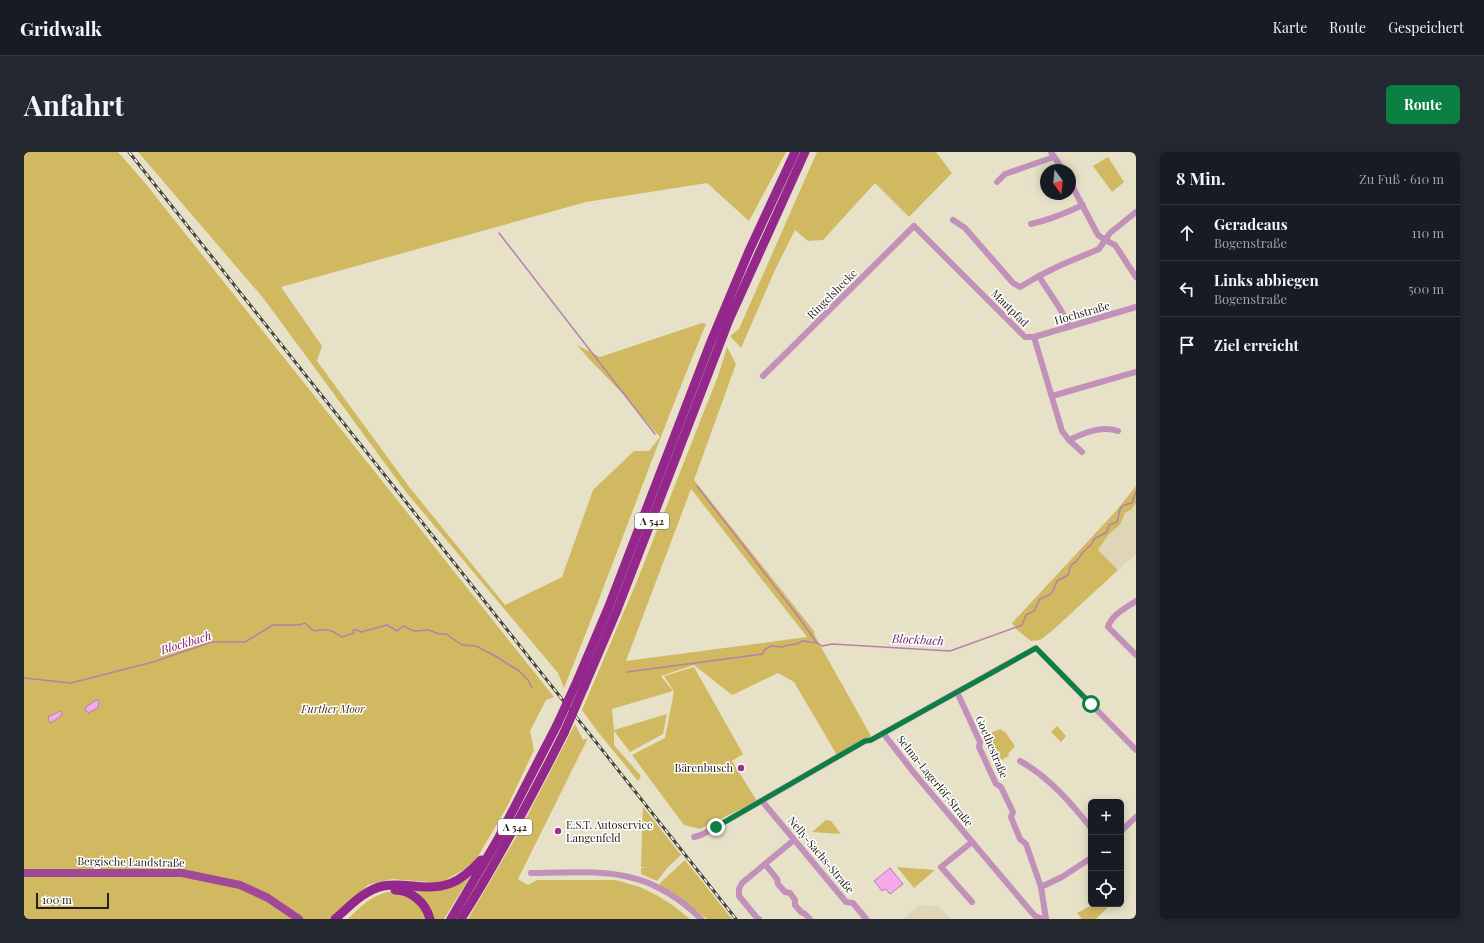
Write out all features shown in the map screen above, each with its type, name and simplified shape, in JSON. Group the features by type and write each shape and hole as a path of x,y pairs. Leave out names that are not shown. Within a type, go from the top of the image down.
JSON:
{"highway":[{"name":"A 542","path":"461,919 483,885 522,815 564,733 584,688 617,610 716,352 726,317 795,152"},
{"name":"A 542","path":"451,919 498,839 557,725 609,606 710,344 726,317 804,152"},
{"path":"335,919 365,894 382,886 394,884 435,888 461,880 482,860 487,850 498,839"},
{"path":"466,919 473,908 483,885"},
{"path":"346,919 373,894 386,890 398,890 405,892 421,902 430,919"}],"main road":[{"name":"Bergische Landstraße","path":"24,873 189,874 240,885 268,898 299,919"}],"street":[{"path":"997,182 1006,174 1053,154 1059,164"},
{"path":"1076,193 1098,235 1115,246 1136,277"},
{"path":"1031,224 1043,222 1083,205"},
{"path":"953,220 965,228 1014,283 1020,287 1061,265 1099,249 1110,233 1136,212"},
{"name":"Mautpfad","path":"914,226 1025,338 1034,337 1062,431 1082,452"},
{"name":"Ringelshecke","path":"763,376 914,226"},
{"path":"1039,276 1059,306 1069,327"},
{"name":"Hochstraße","path":"1034,337 1136,307"},
{"path":"1052,396 1136,372"},
{"path":"1069,440 1085,433 1105,428 1118,431"},
{"path":"1136,601 1109,622 1108,627 1136,655"},
{"path":"694,837 701,835 865,741 871,740 1036,648 1136,750"},
{"name":"Goethestraße","path":"957,692 980,742 979,747 992,777 996,784 1001,787 1012,812 1011,817 1020,839 1026,844 1041,887 1046,919"},
{"name":"Selma-Lagerlöf-Straße","path":"883,733 914,773 1035,916 1043,919"},
{"path":"1020,761 1032,767 1055,788 1088,824"},
{"name":"Nelly-Sachs-Straße","path":"762,801 846,902 853,903 866,919"},
{"path":"1124,829 1136,817"},
{"path":"759,919 756,918 739,896 739,889 742,883 794,840"},
{"name":"Selma-Lagerlöf-Straße","path":"972,842 941,867 972,902"},
{"path":"1041,887 1062,877 1088,860"},
{"path":"765,864 777,879 778,884 785,892 790,893 795,900 795,905 810,919"},
{"path":"531,873 616,874 634,878 673,896 692,910 701,919"}],"shaded area":[{"path":"1136,503 1136,554 1118,570 1098,550 1109,534 1120,525 1125,513 1132,509"},
{"path":"96,700 99,701 98,708 88,713 85,709"},
{"path":"60,711 62,713 60,717 50,723 48,717"},
{"path":"890,868 903,884 890,894 885,889 882,891 874,881"},
{"path":"920,905 939,906 950,919 903,919"}],"green space":[{"name":"Further Moor","path":"24,152 118,152 145,183 554,697 546,700 530,731 534,750 508,805 477,858 465,869 440,883 392,879 368,885 330,919 24,919"},
{"path":"138,152 786,152 749,221 707,183 586,202 281,287 322,346 317,361 410,488 505,605 562,577 593,490 634,451 649,451 660,437 623,394 577,345 600,357 702,323 706,324 564,688 558,673 406,492 264,299"},
{"path":"817,152 936,152 952,173 909,217 875,183 823,240 808,241 795,230 775,270 741,348 730,336 739,329"},
{"path":"1108,157 1124,182 1112,192 1093,166"},
{"path":"727,347 736,364 694,480 814,631 815,636 871,736 837,755 794,682 778,673 732,695 694,665 661,676 673,691 612,709 614,730 667,714 663,734 630,752 614,731 614,745 641,776 638,781 582,710 637,581 718,376","holes":["691,489 807,637 626,661"]},
{"path":"1136,486 1136,503 1132,509 1125,513 1120,525 1109,534 1098,550 1118,570 1052,631 1040,640 1031,641 1016,629 1012,623 1116,511"},
{"path":"694,667 743,754 732,761 757,801 700,829 684,825 632,755 665,738 674,691 664,676"},
{"path":"575,724 583,740 588,738 518,879 528,885 537,880 616,880 640,887 658,896 690,919 468,919 518,834"},
{"path":"1057,726 1066,736 1061,742 1051,732"},
{"path":"1000,729 1005,732 1015,746 1008,754 1009,756 995,763 982,738 983,736"},
{"path":"643,807 681,855 668,867 657,881 641,874 641,868 647,867 641,867"},
{"path":"826,820 831,821 841,834 812,832"},
{"path":"685,860 732,919 707,919 659,884"},
{"path":"897,867 935,870 914,888"},
{"path":"470,877 444,919 433,919 408,888 459,884"},
{"path":"387,892 399,892 419,903 427,919 348,919 366,902"},
{"path":"1088,907 1108,907 1096,919 1082,919 1077,913"}],"waterway":[{"path":"499,233 655,434"},
{"path":"697,486 817,643"},
{"name":"Blockbach","path":"627,672 763,654 764,650 771,646 782,647 797,644 802,641 818,643 822,646 832,644 950,651 1022,625 1026,615 1034,611 1040,599 1052,593 1057,581 1068,575 1071,565 1076,562 1084,551 1091,545 1094,539 1107,532 1109,525 1117,522 1121,507 1132,503 1136,492"},
{"name":"Blockbach","path":"24,678 71,683 153,662 212,642 245,642 273,625 299,625 305,623 314,631 329,630 342,637 354,633 353,630 361,632 387,625 397,631 403,626 414,631 429,630 439,634 446,634 462,645 476,646 497,657 519,671 528,680 532,688"}],"railway":[{"path":"129,152 736,919"}],"place":[{"name":"Bärenbusch","path":"741,768"},
{"name":"E.S.T. Autoservice Langenfeld","path":"558,831"}],"route":[{"path":"716,827 865,741 871,740 1036,648 1091,704"}]}
